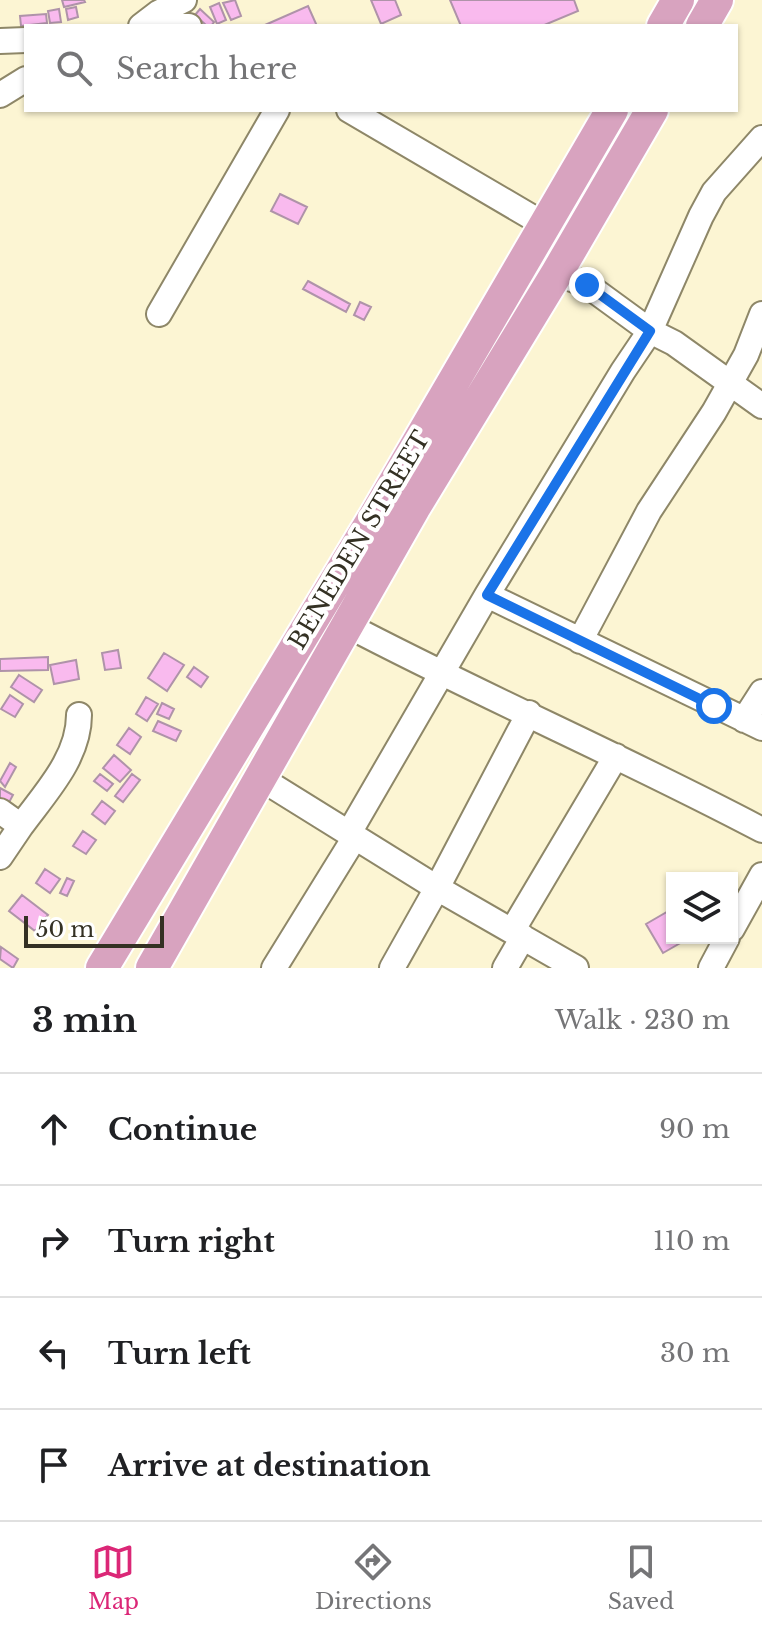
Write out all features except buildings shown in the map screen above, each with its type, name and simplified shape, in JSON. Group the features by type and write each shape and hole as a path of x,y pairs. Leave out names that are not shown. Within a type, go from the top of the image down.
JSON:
{"main road":[{"path":"664,24 678,0"},
{"path":"703,24 717,0"},
{"name":"BENEDEN STREET","path":"152,968 347,625 557,273 560,234 611,112"},
{"name":"BENEDEN STREET","path":"102,968 367,529 560,234 651,112"}],"street":[{"path":"144,24 184,0"},
{"path":"675,24 689,0"},
{"path":"691,24 705,0"},
{"path":"0,41 24,40"},
{"path":"0,95 24,80"},
{"path":"159,314 276,112"},
{"path":"352,112 560,234"},
{"path":"136,968 560,234 624,112"},
{"path":"120,968 560,234 639,112"},
{"path":"274,968 487,595 650,331 714,192 762,138"},
{"path":"557,273 587,285 762,406"},
{"path":"580,641 649,511 714,412 746,355 762,314"},
{"path":"487,595 753,724 762,692"},
{"path":"347,625 762,830"},
{"path":"392,968 529,713"},
{"path":"0,857 68,760 79,730 79,715"},
{"path":"505,968 517,934 616,756"},
{"path":"260,778 437,888 576,968"},
{"path":"0,811 21,826"},
{"path":"738,918 762,875"},
{"path":"711,968 724,944"}],"route":[{"path":"587,285 650,331 487,595 714,706"}]}
